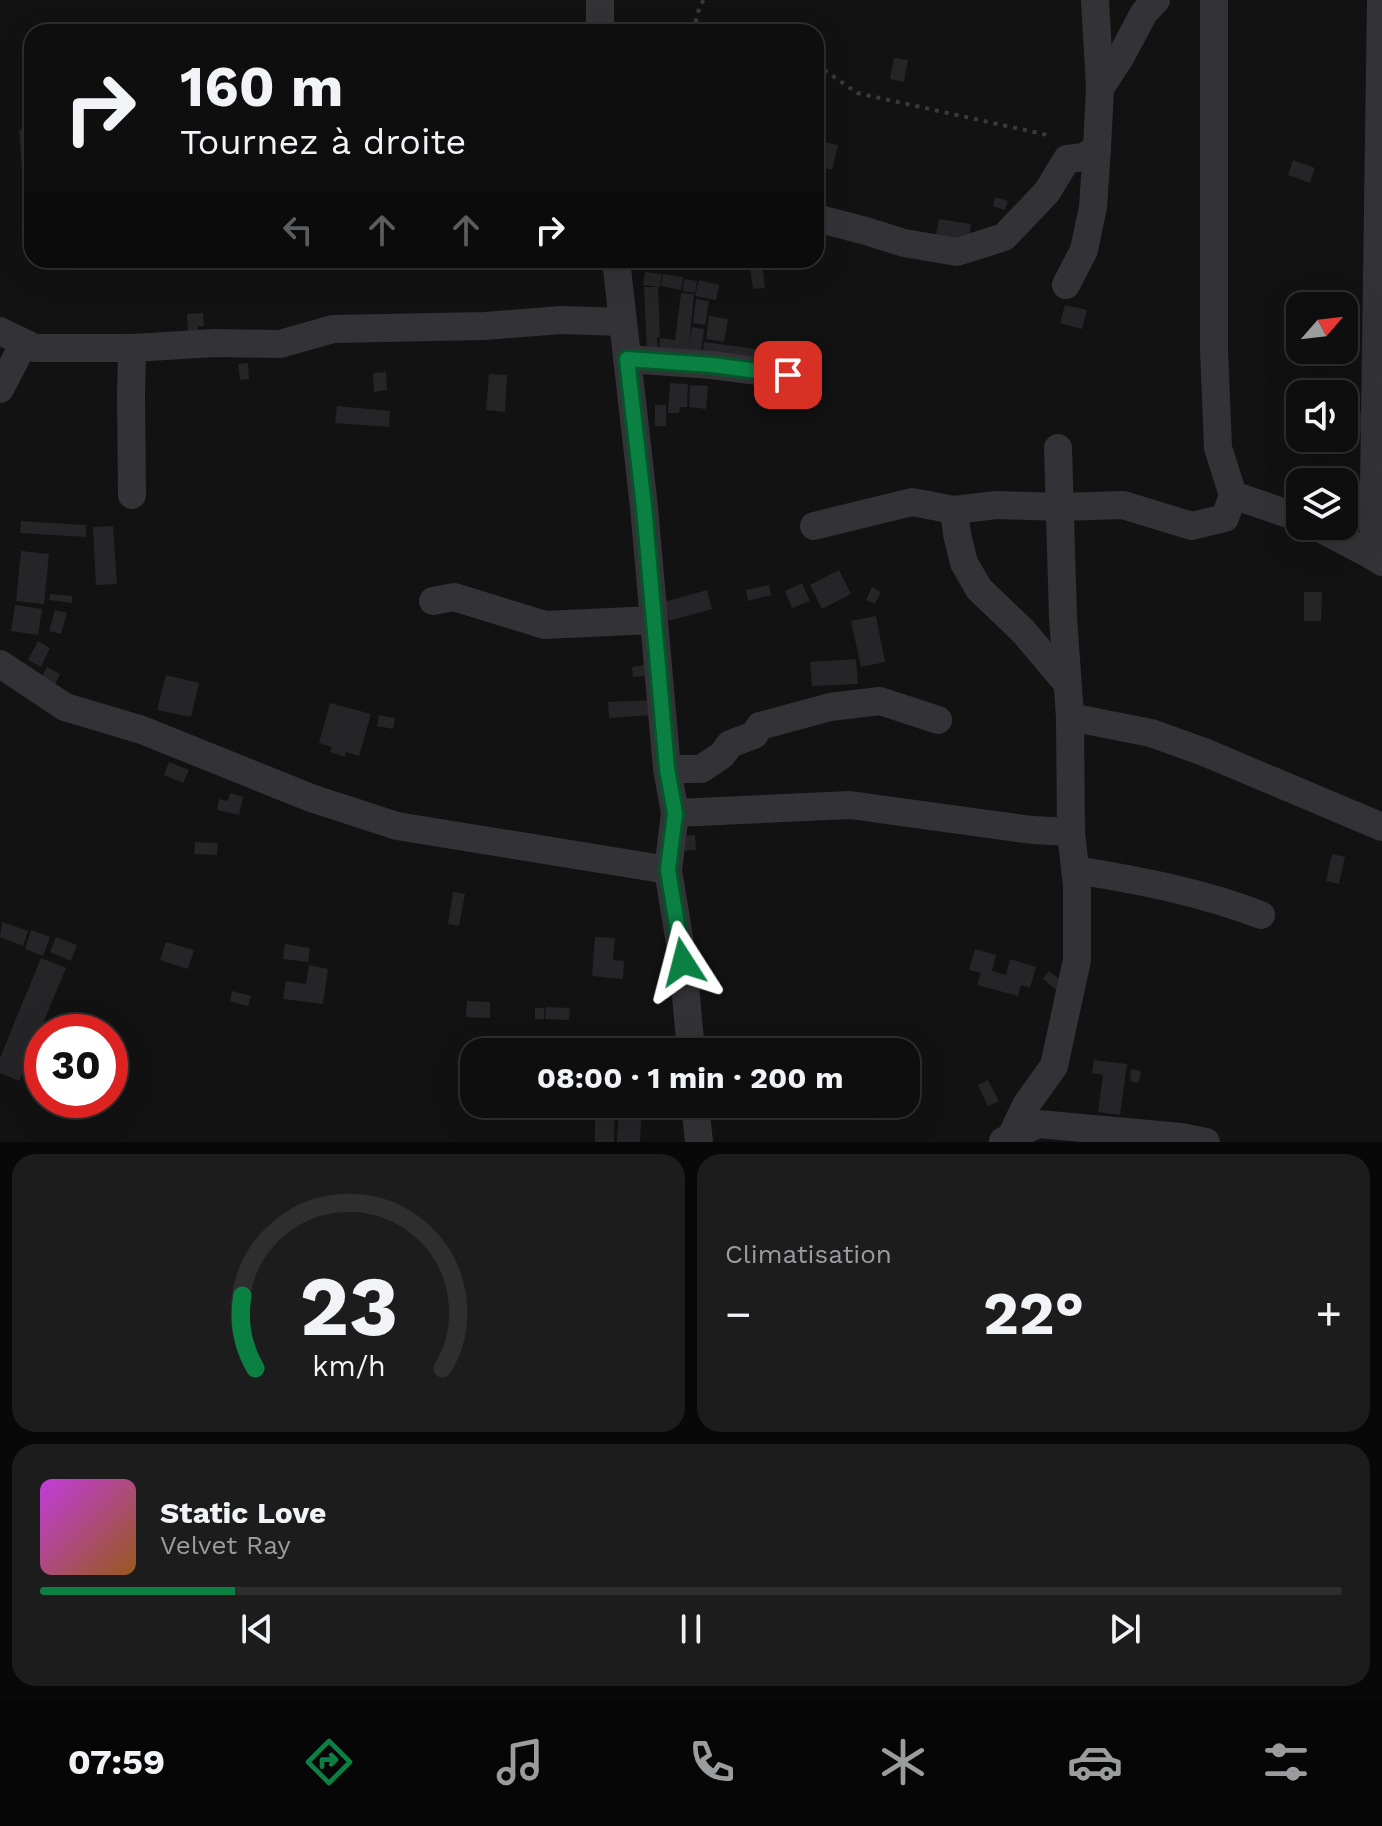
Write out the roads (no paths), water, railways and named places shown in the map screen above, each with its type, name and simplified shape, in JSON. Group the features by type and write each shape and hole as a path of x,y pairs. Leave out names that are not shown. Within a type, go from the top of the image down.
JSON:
{"street":[{"path":"600,0 600,24"},
{"path":"1066,285 1084,250 1093,207 1100,88 1095,0"},
{"path":"1100,88 1144,13 1156,0"},
{"path":"814,526 912,502 954,510 996,505 1123,505 1192,526 1225,518 1233,495 1218,448 1214,350 1214,0"},
{"path":"1342,540 1377,559 1381,0"},
{"path":"824,220 904,243 957,252 1004,237 1047,192 1067,159 1084,157 1097,148"},
{"path":"617,268 644,507 667,769 675,813 668,870 683,962 690,1038"},
{"path":"0,389 12,337 35,348 132,348 215,343 280,344 333,329 485,326 561,320 623,322"},
{"path":"132,348 132,495"},
{"path":"627,359 712,365 788,375"},
{"path":"1006,1140 1054,1066 1077,960 1077,886 1071,832 1070,717 1066,682 1058,448"},
{"path":"1233,495 1286,513"},
{"path":"954,510 964,563 979,589 1023,631 1066,682"},
{"path":"433,601 454,597 545,625 653,620"},
{"path":"0,664 65,707 142,730 311,798 397,826 668,870"},
{"path":"667,769 701,769 722,755 730,744 754,735 760,726 830,707 880,701 938,720"},
{"path":"1070,717 1151,733 1382,827"},
{"path":"675,813 850,805 1032,830 1071,832"},
{"path":"1075,870 1141,881 1227,902 1261,915"},
{"path":"696,1118 699,1142"},
{"path":"1006,1140 1038,1124 1206,1142"}]}
